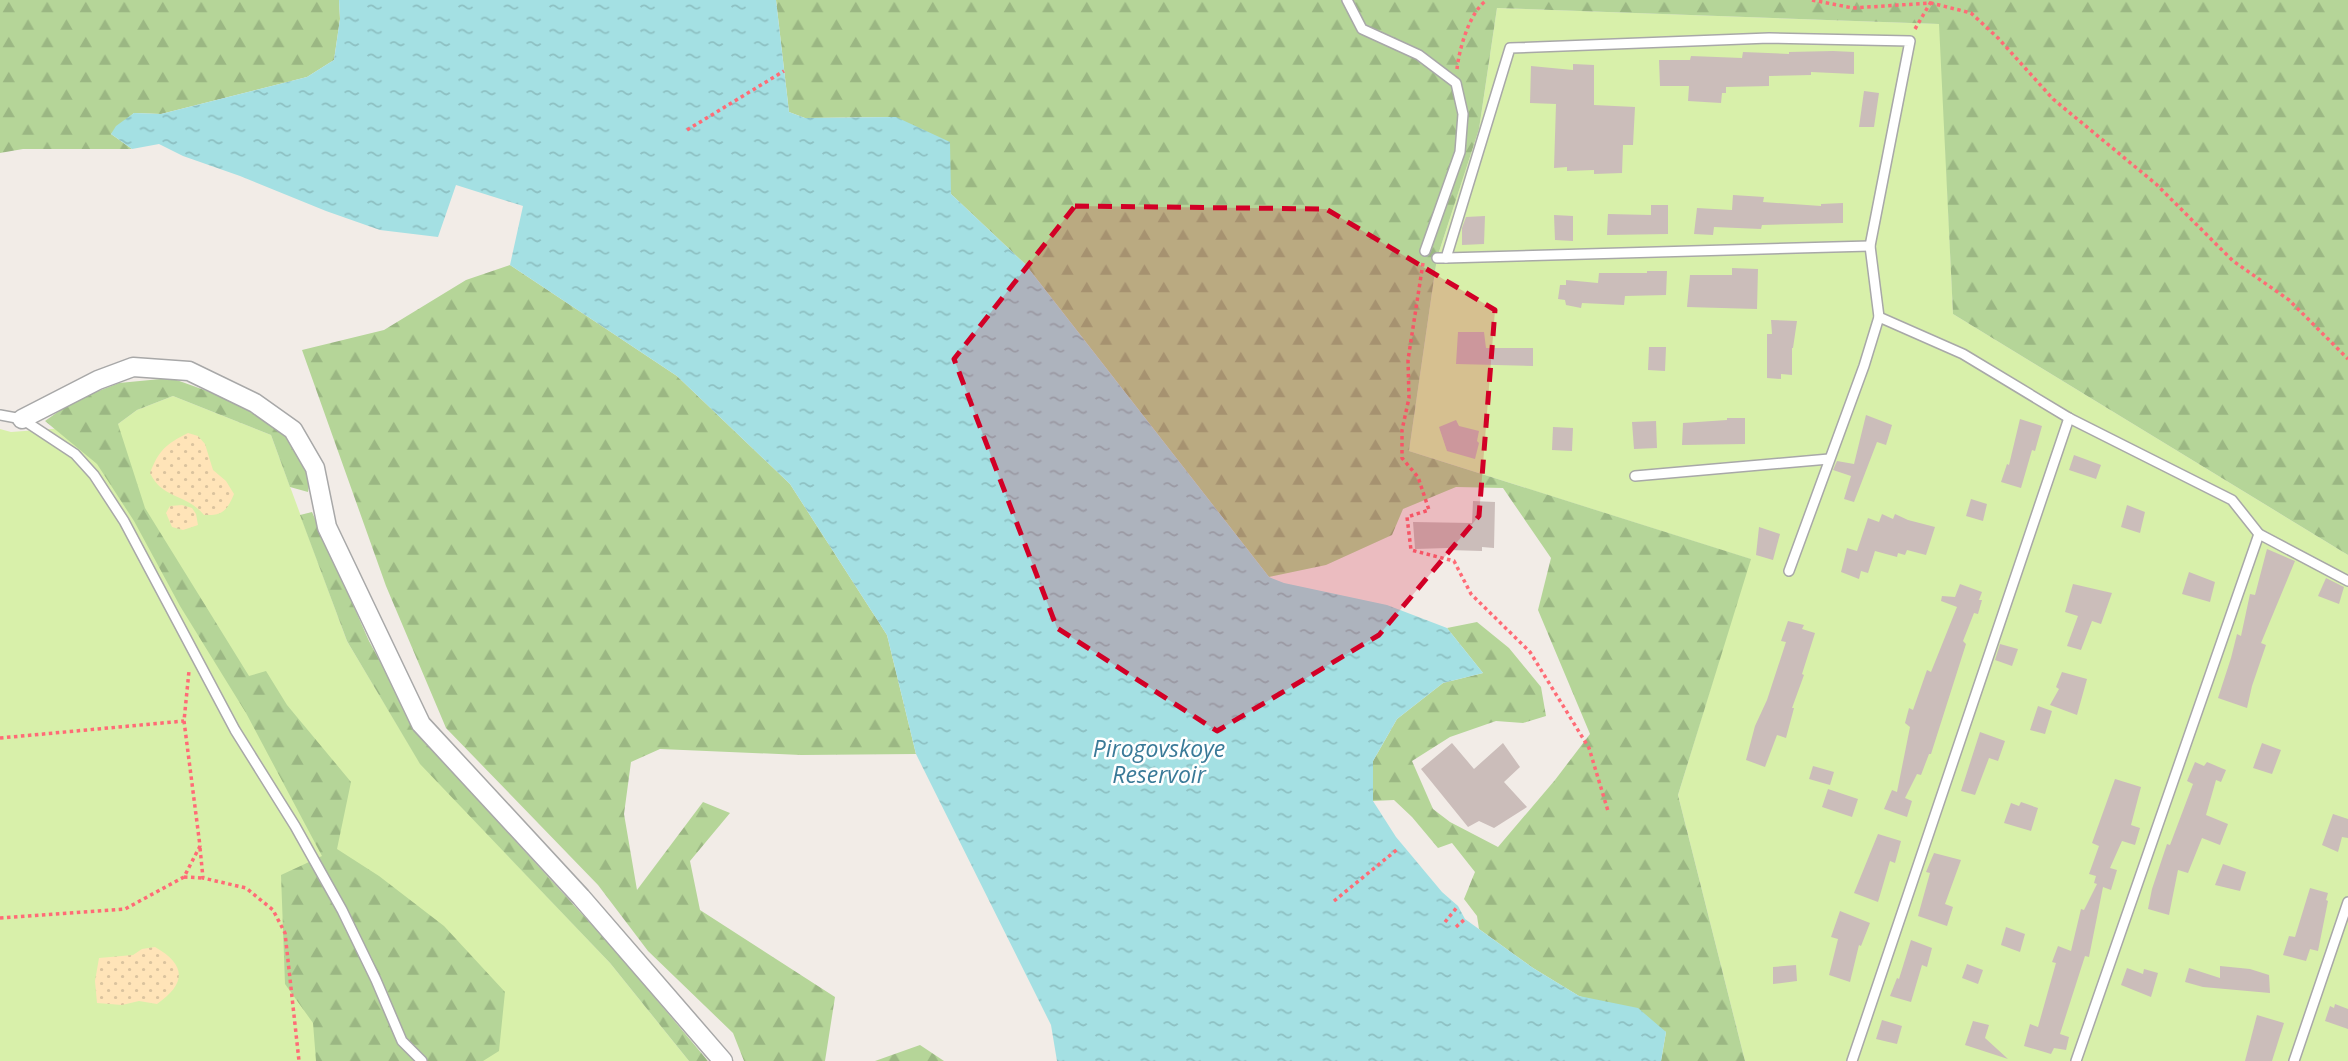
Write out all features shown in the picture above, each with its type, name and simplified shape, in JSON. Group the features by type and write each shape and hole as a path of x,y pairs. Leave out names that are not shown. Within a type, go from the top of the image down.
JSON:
{"street":[{"path":"22,419 98,380 133,368 189,371 256,403 293,430 316,468 327,527 421,724 581,897 723,1061"}],"lane":[{"path":"1347,0 1362,29 1419,54 1456,83 1463,114 1460,152 1425,251"},
{"path":"1789,572 1864,366 1879,317 1870,246 1909,41 1769,38 1510,48 1441,258 1870,246"},
{"path":"1879,317 1963,354 2069,418 2232,500 2259,534 2348,581"},
{"path":"0,415 22,419 75,454 94,475 124,521 235,730 342,910 376,979 402,1041 422,1061"},
{"path":"1852,1061 2069,418"},
{"path":"1635,476 1829,459"},
{"path":"2076,1061 2259,534"},
{"path":"2294,1061 2348,902"}],"path":[{"path":"1456,83 1459,53 1478,6 1487,0"},
{"path":"1812,0 1853,8 1932,1 1970,13 1998,38 2053,99 2156,184 2233,261 2289,300 2348,359"},
{"path":"1909,41 1932,1"},
{"path":"687,130 784,71"},
{"path":"1425,251 1408,359 1409,398 1402,430 1402,458 1418,477 1429,510 1406,517 1411,550 1454,561 1471,594 1530,652 1589,748 1608,811"},
{"path":"191,648 184,721 203,878"},
{"path":"0,738 184,721"},
{"path":"184,877 200,846"},
{"path":"1334,901 1399,848"},
{"path":"0,918 125,909 184,877 203,878 246,888 274,911 285,933 299,1061"},
{"path":"1445,922 1458,906"},
{"path":"1456,927 1465,919"}],"highlighted area":[{"path":"1075,206 1326,209 1495,310 1479,516 1379,635 1217,731 1057,628 954,359"}],"green space":[{"path":"0,0 339,0 340,19 334,60 307,77 161,114 134,113 111,134 132,149 23,149 0,153"},
{"path":"776,0 2348,0 2348,555 1953,314 1939,24 1497,8 1479,129 1437,258 1409,451 1751,559 1678,795 1745,1061 1661,1061 1666,1032 1624,1012 1579,996 1533,968 1479,929 1477,916 1464,899 1475,872 1452,843 1438,848 1394,800 1373,801 1373,761 1397,719 1443,683 1483,673 1447,628 1477,622 1509,648 1541,687 1546,716 1523,723 1496,721 1450,737 1412,761 1433,809 1450,822 1498,847 1590,734 1538,610 1551,558 1503,488 1456,487 1403,509 1392,535 1326,565 1269,577 1025,264 951,194 896,117 805,118 789,112"},
{"path":"1497,8 1940,24 1953,314 2348,555 2348,1061 1745,1061 1678,795 1750,559 1409,451 1437,258 1479,129"},
{"path":"510,265 677,376 790,484 887,635 916,754 801,755 660,749 631,762 624,814 637,890 703,802 730,813 690,861 700,910 835,997 825,1061 744,1061 733,1033 648,951 598,885 446,728 386,586 302,350 384,330 466,280"},
{"path":"171,378 235,401 282,427 310,477 308,492 290,487 271,435 173,396 137,410 118,424 145,508 249,676 266,671 287,705 351,782 337,849 379,876 444,926 505,992 499,1051 483,1061 316,1061 313,1023 285,984 281,875 322,856 246,713 180,606 134,521 97,464 45,421 73,401 119,383"},
{"path":"173,396 271,435 347,641 420,763 610,963 689,1061 0,1061 0,429 11,432 118,424 137,410"},
{"path":"312,512 369,641 422,739 614,949 708,1061 689,1061 610,963 420,764 347,641 300,515"},
{"path":"920,1045 944,1061 875,1061"}],"sand":[{"path":"188,433 198,436 205,444 213,470 226,481 234,494 229,505 215,515 204,515 190,503 161,488 150,473 164,448"},
{"path":"170,506 192,508 198,525 183,530 172,527 166,513"},
{"path":"155,947 173,961 179,975 178,982 167,997 157,1004 139,1001 122,1005 97,1003 95,981 99,958 133,955 142,949"}],"water":[{"name":"Pirogovskoye Reservoir","path":"339,0 776,0 789,112 805,118 896,117 950,142 951,194 1025,264 1269,577 1284,583 1387,605 1447,628 1483,673 1443,683 1397,719 1373,761 1373,801 1396,837 1442,892 1458,906 1465,919 1533,968 1579,996 1638,1008 1666,1032 1661,1061 1057,1061 1051,1025 916,754 887,635 790,484 677,376 510,265 523,206 456,185 438,237 380,230 183,156 159,144 132,149 111,134 116,126 134,113 161,114 307,77 334,60 340,19"}],"building":[{"path":"1743,52 1789,54 1854,52 1854,74 1811,72 1811,75 1769,76 1769,86 1726,87 1721,103 1688,101 1689,86 1660,86 1659,60 1690,60 1691,56 1742,58"},
{"path":"1573,64 1594,65 1594,105 1635,107 1633,145 1623,145 1622,173 1594,174 1594,170 1567,171 1567,167 1554,168 1556,104 1530,103 1531,66 1573,70"},
{"path":"1864,91 1879,93 1874,127 1859,127"},
{"path":"1733,195 1764,197 1763,202 1821,206 1843,203 1843,223 1762,225 1761,229 1714,227 1713,235 1694,234 1697,208 1732,210"},
{"path":"1651,205 1668,205 1668,234 1607,235 1608,214 1651,215"},
{"path":"1554,215 1573,216 1573,241 1555,240"},
{"path":"1485,216 1484,244 1462,245 1462,228 1466,217"},
{"path":"1732,268 1758,269 1757,309 1687,307 1690,275 1732,275"},
{"path":"1667,271 1666,295 1625,296 1624,305 1582,303 1581,308 1566,305 1565,300 1558,299 1560,285 1566,285 1566,280 1598,283 1599,273"},
{"path":"1771,320 1797,321 1792,348 1792,375 1781,374 1781,379 1767,378 1767,334 1772,334"},
{"path":"1458,332 1484,332 1486,348 1533,348 1533,366 1456,364"},
{"path":"1649,347 1666,347 1665,371 1648,370"},
{"path":"1866,415 1892,425 1886,445 1877,442 1854,502 1844,499 1851,476 1833,470 1837,461 1854,464"},
{"path":"1745,418 1745,444 1682,445 1683,423"},
{"path":"2020,419 2042,426 2021,488 2001,482 2007,464 2009,465"},
{"path":"1456,420 1459,426 1479,431 1475,459 1447,451 1439,427"},
{"path":"1656,421 1657,448 1634,449 1632,422"},
{"path":"1553,427 1573,428 1572,451 1552,450"},
{"path":"2074,455 2101,465 2096,479 2069,470"},
{"path":"1971,499 1987,504 1983,521 1966,516"},
{"path":"1473,501 1495,502 1494,548 1482,547 1482,551 1415,549 1413,522 1472,523"},
{"path":"2127,505 2145,512 2140,533 2121,527"},
{"path":"1882,514 1893,519 1895,514 1935,527 1926,555 1907,550 1905,555 1898,553 1897,557 1875,551 1868,573 1861,571 1859,579 1841,572 1847,548 1857,551 1868,518 1879,522"},
{"path":"1759,527 1780,534 1773,560 1756,555"},
{"path":"2267,549 2295,561 2261,643 2266,645 2247,708 2218,698 2237,634 2241,636 2250,594 2255,595"},
{"path":"2189,572 2215,582 2210,602 2182,594"},
{"path":"2326,578 2344,587 2339,604 2318,596"},
{"path":"1960,584 1982,592 1979,600 1982,600 1978,614 1974,613 1963,641 1966,644 1931,754 1905,798 1912,801 1907,817 1884,809 1892,790 1897,792 1910,727 1905,723 1909,708 1913,710 1927,670 1931,672 1957,607 1941,601 1942,596 1955,597"},
{"path":"2073,584 2112,593 2101,624 2092,621 2081,650 2067,646 2078,616 2065,612"},
{"path":"1788,621 1804,625 1802,629 1815,633 1792,708 1786,738 1777,735 1765,767 1746,760 1755,726 1767,700 1786,642 1781,641"},
{"path":"2000,644 2018,649 2012,666 1995,660"},
{"path":"2062,672 2087,679 2077,715 2050,705 2059,689 2056,687"},
{"path":"2038,706 2052,711 2045,734 2030,730"},
{"path":"1980,732 2005,741 1998,761 1989,758 1975,795 1961,791"},
{"path":"1452,743 1474,769 1503,743 1520,767 1504,782 1527,807 1494,828 1479,821 1468,827 1421,769"},
{"path":"2262,743 2281,750 2272,774 2253,768"},
{"path":"2195,762 2204,766 2207,762 2226,770 2221,782 2216,780 2206,815 2228,824 2220,845 2202,838 2188,873 2178,870 2169,915 2148,909 2167,844 2170,845 2193,784 2187,781"},
{"path":"1813,766 1834,772 1830,785 1809,779"},
{"path":"2115,779 2141,787 2131,825 2140,828 2135,845 2122,841 2110,868 2117,870 2111,890 2103,887 2089,957 2085,956 2060,1034 2069,1037 2066,1050 2054,1048 2051,1054 2024,1046 2030,1024 2038,1027 2056,963 2052,962 2058,946 2071,951 2081,909 2084,910 2097,884 2094,883 2096,876 2089,874 2099,846 2092,843"},
{"path":"1828,789 1858,799 1852,817 1822,807"},
{"path":"2021,802 2038,808 2031,831 2004,823 2011,803 2019,806"},
{"path":"2333,814 2348,819 2348,838 2342,837 2338,852 2322,845"},
{"path":"1878,834 1901,841 1895,863 1890,861 1878,902 1854,893"},
{"path":"1934,853 1961,860 1945,904 1953,907 1947,926 1918,916 1930,873 1926,872"},
{"path":"2223,864 2246,872 2240,891 2215,885"},
{"path":"2310,888 2328,893 2328,901 2318,951 2310,949 2306,961 2283,955 2289,936 2295,937"},
{"path":"1840,911 1870,923 1861,946 1859,945 1850,982 1829,975 1838,939 1831,937"},
{"path":"2006,927 2025,934 2020,952 2001,945"},
{"path":"1911,940 1932,948 1927,967 1922,965 1911,1002 1890,996 1897,978 1899,979"},
{"path":"1967,964 1983,970 1978,984 1962,978"},
{"path":"1796,965 1797,981 1773,984 1773,967"},
{"path":"2220,966 2250,969 2269,975 2270,993 2203,987 2185,982 2189,968 2220,978"},
{"path":"2127,968 2143,974 2144,969 2158,973 2151,997 2121,985"},
{"path":"2335,1004 2348,1009 2348,1029 2325,1021 2330,1006 2334,1008"},
{"path":"2257,1015 2284,1023 2272,1061 2245,1061"},
{"path":"1882,1020 1902,1026 1897,1044 1876,1039"},
{"path":"1973,1021 1989,1025 1985,1038 2008,1059 1965,1045"}]}
